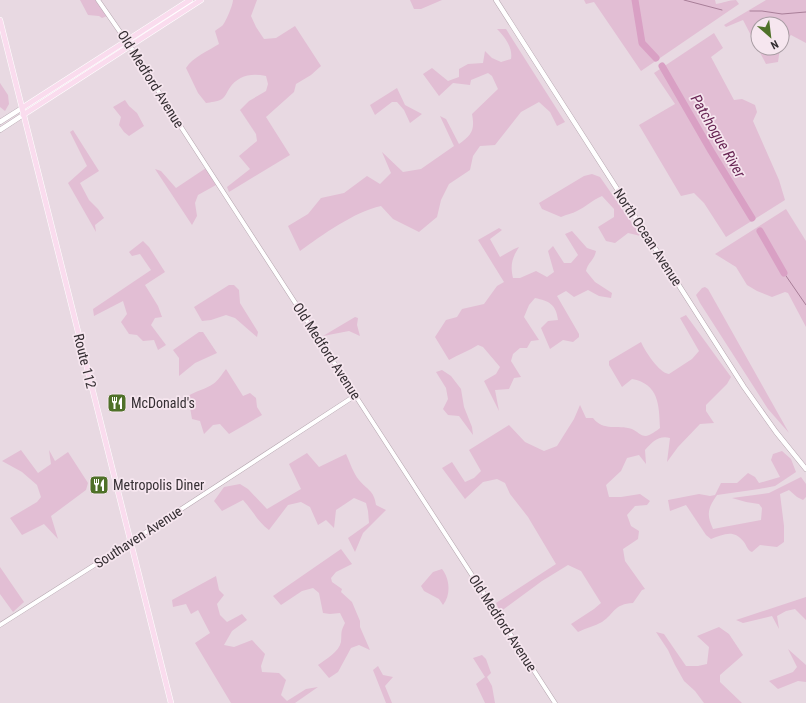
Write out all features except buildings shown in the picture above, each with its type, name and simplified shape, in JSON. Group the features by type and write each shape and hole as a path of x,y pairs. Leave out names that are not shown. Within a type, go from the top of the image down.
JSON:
{"main road":[{"path":"0,122 190,0"},
{"path":"0,130 201,0"},
{"name":"North Ocean Avenue","path":"496,0 740,381 767,419 806,469"},
{"name":"Route 112","path":"0,20 171,703"}],"street":[{"name":"Old Medford Avenue","path":"98,0 131,46 170,110 555,703"},
{"name":"Southaven Avenue","path":"0,625 131,542 356,395"}],"shaded area":[{"path":"80,0 95,0 107,16 102,18 99,16 88,15"},
{"path":"233,0 257,0 251,16 264,39 276,38 295,26 321,66 311,75 296,84 294,92 266,117 290,155 229,192 227,187 250,169 239,156 257,141 256,134 240,110 249,101 266,91 268,84 266,76 245,76 233,84 222,99 206,103 198,93 186,68 197,57 219,44 215,31 224,23 231,9"},
{"path":"410,0 442,0 421,9 414,9"},
{"path":"584,0 715,0 716,4 736,0 739,4 641,71 594,2 586,4"},
{"path":"766,0 806,0 806,43 791,35 790,36 790,16 750,16 750,33 743,20 726,27 724,25"},
{"path":"497,29 506,29 565,122 557,126 550,112 539,102 521,112 495,145 480,146 473,156 470,170 449,184 441,200 437,217 419,232 393,219 381,206 360,213 349,219 328,231 300,251 288,226 308,214 321,198 344,193 367,176 380,184 391,173 382,152 403,172 421,169 454,146 440,116 446,119 459,144 470,135 473,128 472,114 498,89 492,76 488,73 471,80 470,85 453,83 439,96 423,74 432,68 448,81 459,77 459,69 468,64 483,63 485,51 492,58 501,62 511,59 511,51 508,43"},
{"path":"714,33 723,48 711,57 734,100 742,99 755,105 757,112 753,121 779,180 785,200 726,237 704,203 694,193 681,196 639,125 675,104 654,73"},
{"path":"762,56 779,56 778,62 766,64"},
{"path":"0,83 8,95 9,104 5,111 0,107"},
{"path":"397,88 405,105 422,114 410,123 404,110 397,102 392,102 375,115 370,105"},
{"path":"125,100 137,113 144,126 129,136 119,125 121,117 113,107"},
{"path":"73,130 99,171 80,183 89,200 104,218 95,225 96,232 68,183 87,166 70,132"},
{"path":"206,168 216,185 198,195 195,203 197,216 192,225 155,169 161,171 176,188"},
{"path":"592,174 600,177 641,236 628,233 615,243 606,241 598,227 614,217 614,209 602,196 595,199 583,208 561,217 542,209 539,203 584,176"},
{"path":"786,209 806,241 806,327 788,293 785,292 772,297 757,291 747,285 736,267 715,254"},
{"path":"499,228 502,230 490,239 500,257 519,247 512,262 513,278 520,278 536,271 547,277 554,272 548,251 553,246 564,263 571,263 578,255 565,234 572,231 587,248 596,251 586,271 595,282 612,293 611,298 599,296 588,290 574,297 566,291 557,296 579,334 579,337 573,342 563,340 550,349 541,328 548,321 558,320 556,310 548,302 535,298 529,305 524,317 539,340 531,341 527,348 520,348 513,354 511,361 521,377 514,378 509,389 495,390 499,411 484,381 496,374 500,367 483,347 478,345 449,360 435,337 446,320 457,317 462,309 484,304 497,286 504,282 478,240"},
{"path":"143,241 149,247 165,272 145,285 158,306 162,317 155,318 151,325 166,345 158,350 154,340 143,341 137,335 129,334 121,322 127,314 123,301 94,316 93,309 151,270 140,254 132,256 129,252"},
{"path":"229,285 234,285 239,290 240,303 258,332 257,337 235,318 226,315 211,320 202,321 194,307"},
{"path":"705,287 708,289 789,433 768,409 700,303 696,295 702,288"},
{"path":"686,315 731,377 727,384 706,405 706,411 714,423 700,424 678,447 667,462 670,438 659,438 650,444 645,450 646,464 639,455 627,458 621,471 606,485 609,497 640,494 650,501 647,505 635,506 627,515 631,526 639,531 638,539 623,549 625,561 645,589 642,590 633,603 618,607 602,622 578,632 571,624 601,603 581,571 568,565 542,581 500,612 496,603 556,564 528,517 510,494 505,483 497,479 483,482 465,499 442,468 452,462 465,482 474,478 481,471 469,450 509,425 525,442 544,451 557,446 574,419 580,405 586,418 593,418 602,425 632,429 644,436 653,433 660,428 656,397 648,386 632,379 622,387 609,365 609,361 641,342 657,366 665,373 669,374 692,359 699,351 680,318"},
{"path":"355,317 358,318 357,325 360,336 349,331 323,336"},
{"path":"199,332 203,332 217,353 195,363 179,376 179,358 173,350"},
{"path":"226,369 243,396 250,393 256,398 257,407 262,415 229,434 220,424 213,425 204,434 200,421 192,419 188,396 213,384"},
{"path":"442,370 451,376 461,389 464,407 472,427 473,435 459,416 448,415 443,409 448,399 446,388 436,372"},
{"path":"21,450 38,473 51,464 49,450 55,461 68,452 88,483 86,490 51,516 58,539 44,524 22,535 10,518 37,502 41,497 37,485 22,472 2,461"},
{"path":"782,451 791,459 796,472 775,486 717,495 709,511 709,519 713,529 761,520 762,508 759,504 732,498 769,493 801,477 806,484 806,497 803,500 789,490 780,494 784,526 784,542 777,547 760,545 752,552 740,538 733,534 725,534 711,539 706,535 686,505 670,511 668,500 699,494 710,496 715,495 721,483 737,483 748,473 755,477 759,483 780,477 771,460 773,454"},
{"path":"307,453 319,467 346,454 357,477 374,496 376,505 386,510 363,533 355,552 348,538 369,523 366,503 354,498 336,510 334,528 326,520 318,525 310,507 301,502 288,505 269,530 243,500 222,511 214,501 224,487 240,484 248,489 267,509 301,489 289,464"},
{"path":"341,549 352,564 336,572 331,578 332,582 342,589 341,592 352,602 360,621 360,627 370,650 359,645 351,648 338,672 329,678 318,665 332,655 340,646 342,631 345,623 340,613 323,613 319,593 313,588 302,591 281,605 273,596"},
{"path":"0,567 24,602 13,612 0,594"},
{"path":"442,569 448,582 447,597 443,605 439,599 424,591 421,586 433,572"},
{"path":"216,576 219,590 224,595 217,604 220,615 227,622 242,614 247,620 232,631 224,645 234,647 252,640 265,654 261,666 262,672 279,673 286,680 281,695 287,701 306,689 318,687 295,703 231,703 195,643 210,633 198,610 191,614 186,604 173,607 172,600"},
{"path":"806,597 806,620 795,609 786,611 777,616 779,629 772,616 743,623 736,620"},
{"path":"719,627 729,634 743,655 720,675 720,682 742,703 704,703 695,691 684,681 668,650 656,632 664,634 686,666 698,666 707,664 709,647 697,636"},
{"path":"788,649 806,665 806,682 798,681 778,689 769,681 793,672 797,667"},
{"path":"482,655 486,659 491,673 487,677 492,686 495,703 485,703 476,684 485,677 473,658"},
{"path":"378,666 383,675 393,677 385,686 392,703 386,703 373,670"}],"waterway":[{"name":"Patchogue River","path":"635,0 642,43 656,58"},
{"path":"684,0 722,10"},
{"path":"750,11 782,14 806,12"},
{"name":"Patchogue River","path":"662,66 752,218"},
{"name":"Patchogue River","path":"760,231 784,273"},
{"path":"784,273 806,305"}],"place":[{"name":"McDonald's","path":"117,403"},
{"name":"Metropolis Diner","path":"99,485"}]}
